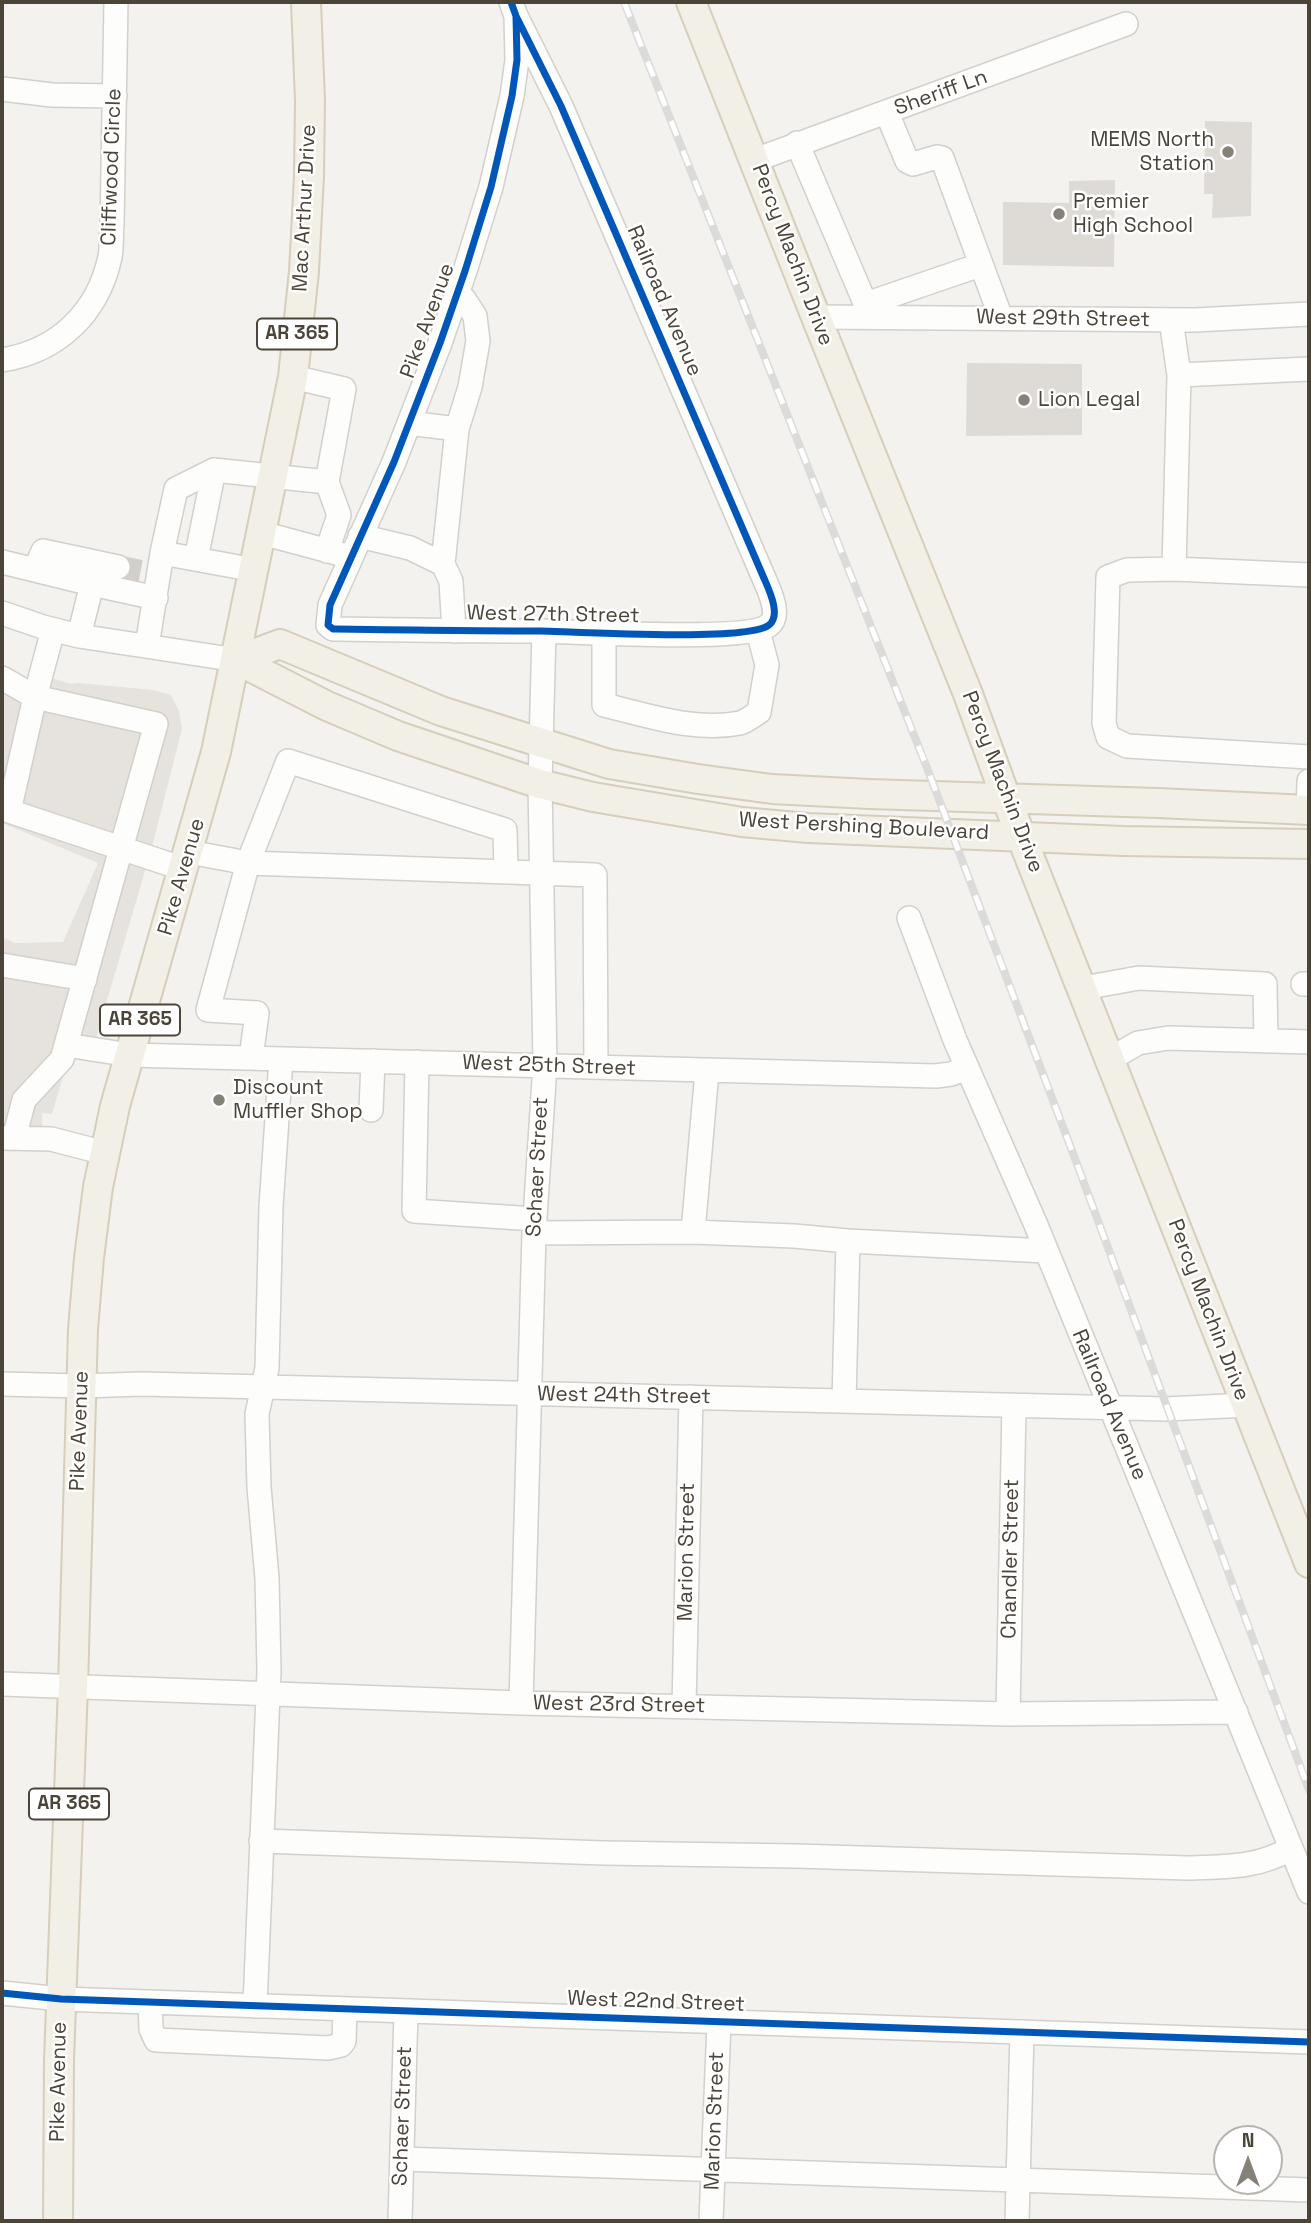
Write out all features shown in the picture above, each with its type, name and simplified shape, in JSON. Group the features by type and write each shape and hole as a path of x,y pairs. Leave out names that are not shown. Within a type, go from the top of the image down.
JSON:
{"main road":[{"name":"Mac Arthur Drive","path":"237,660 293,377 304,271 309,176 310,101 306,2"},
{"name":"Percy Machin Drive","path":"691,2 968,694 1006,798 1309,1559"},
{"name":"West Pershing Boulevard","path":"237,660 279,644 441,710 608,764 772,789 1309,810"},
{"name":"West Pershing Boulevard","path":"237,660 327,706 398,736 540,784 593,797 743,822 808,828 1309,844"},
{"name":"Pike Avenue","path":"58,2221 61,1999 81,1386 89,1258 115,1106 205,798 237,660"}],"street":[{"name":"Cliffwood Circle","path":"2,360 24,357 51,344 83,316 97,293 110,257 116,2"},
{"name":"Pike Avenue","path":"328,625 330,605 409,423 456,295 491,187 507,122 517,60 514,9"},
{"name":"Railroad Avenue","path":"514,9 561,106 773,603 766,625 766,665 759,712 743,722 701,725 604,705 604,633"},
{"name":"Sheriff Ln","path":"755,160 1126,24"},
{"path":"2,89 52,95 115,96"},
{"path":"887,113 907,161 914,164 937,156 942,158 1001,318"},
{"path":"797,143 868,311 980,265"},
{"path":"454,631 451,582 443,564 457,429 470,387 478,341 475,316 464,299 456,295"},
{"name":"West 29th Street","path":"816,317 868,311 1001,318 1171,320 1244,319 1309,314"},
{"path":"1171,320 1179,375 1174,569"},
{"path":"1179,375 1309,369"},
{"path":"293,377 344,389 327,482 339,515 327,551"},
{"path":"409,423 457,429"},
{"path":"147,646 156,598 157,567 176,489 214,470 327,482"},
{"path":"196,559 214,470"},
{"path":"262,533 351,557"},
{"path":"360,536 410,548 443,564"},
{"path":"157,567 196,559 255,570"},
{"path":"2,562 35,570 102,571 156,598"},
{"path":"1309,575 1174,569 1127,570 1108,577 1104,723 1108,737 1127,746 1309,757"},
{"path":"79,636 102,571"},
{"name":"West Pershing Boulevard","path":"2,613 79,636 237,660"},
{"name":"West 27th Street","path":"328,625 333,629 689,634 766,625"},
{"path":"53,630 6,809 121,848 186,861 541,871 595,875 596,1067"},
{"name":"Schaer Street","path":"520,1703 534,1226 545,1065 540,784 544,631"},
{"path":"2,678 35,697 156,724 62,1059 24,1100 8,1138 51,1139 106,1153"},
{"path":"251,1058 257,1013 208,1010 248,863 288,761 505,830 506,870"},
{"path":"1309,781 1309,810"},
{"name":"Railroad Avenue","path":"909,918 967,1068 1046,1251 1309,1892"},
{"path":"2,965 85,979"},
{"path":"1083,988 1139,978 1265,984 1266,1041"},
{"path":"1110,1059 1138,1043 1168,1038 1309,1042"},
{"name":"West 25th Street","path":"66,1045 130,1055 707,1071 936,1076 967,1068"},
{"path":"255,2006 268,1696 267,1578 259,1487 257,1414 267,1368 271,1207 281,1059"},
{"path":"371,1110 373,1061"},
{"path":"417,1062 414,1211 534,1226 794,1236 1046,1251"},
{"path":"693,1232 707,1071"},
{"path":"844,1401 848,1241"},
{"name":"West 24th Street","path":"2,1384 142,1384 1167,1409 1246,1405"},
{"name":"Marion Street","path":"684,1706 691,1397"},
{"name":"Chandler Street","path":"1009,1714 1014,1405"},
{"name":"West 23rd Street","path":"2,1684 268,1696 520,1703 1009,1714 1236,1712"},
{"path":"261,1841 590,1853 1187,1868 1248,1864 1281,1854 1291,1848"},
{"name":"West 22nd Street","path":"2,1993 61,1999 1309,2042"},
{"path":"150,2002 151,2029 156,2040 328,2048 341,2045 344,2041 345,2009"},
{"name":"Schaer Street","path":"400,2221 407,2011"},
{"name":"Marion Street","path":"711,2221 719,2022"},
{"path":"1017,2221 1022,2032"},
{"path":"402,2159 1309,2190"}],"shaded area":[{"path":"2,666 16,677 27,677 30,671 71,684 153,690 171,695 179,711 182,729 152,847 94,1045 74,1040 52,1114 42,1113 42,1128 2,1127 2,937 15,943 63,942 98,863 2,823"}],"building":[{"name":"MEMS North Station","path":"1205,121 1252,122 1251,216 1212,218 1213,194 1204,194"},
{"name":"Premier High School","path":"1115,180 1114,267 1003,265 1003,202 1069,203 1069,181"},
{"name":"Lion Legal","path":"967,363 1082,364 1082,435 966,436"}],"tunnel":[{"path":"118,567 149,573"}],"railway":[{"path":"624,2 929,773 1309,1790"}],"cycle path":[{"path":"511,2 561,106 768,587 774,608 773,621 769,625 755,630 697,635 333,629 328,625 330,605 394,462 440,343 491,187 512,96 517,60 516,16"},
{"path":"2,1993 61,1999 1309,2042"}],"place":[{"name":"MEMS North Station","path":"1228,152"},
{"name":"Premier High School","path":"1059,214"},
{"name":"Lion Legal","path":"1024,400"},
{"name":"Discount Muffler Shop","path":"219,1100"}]}
